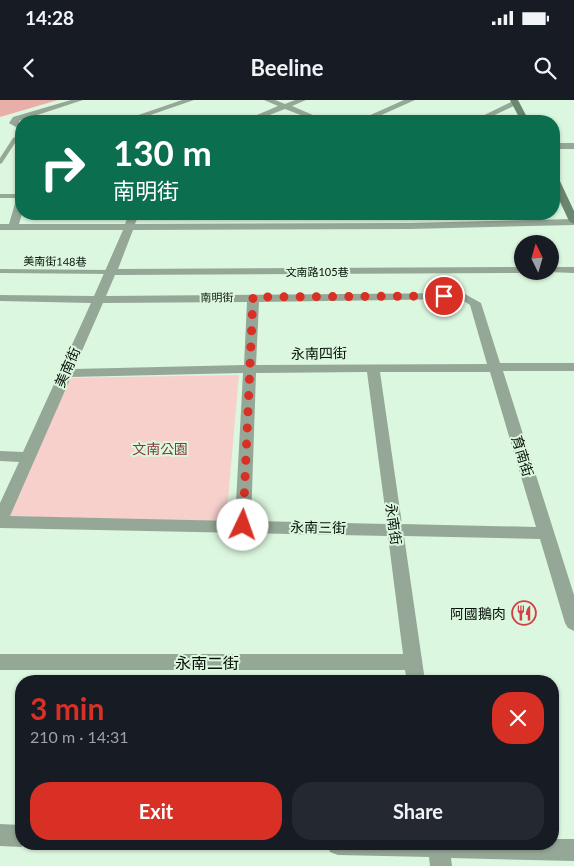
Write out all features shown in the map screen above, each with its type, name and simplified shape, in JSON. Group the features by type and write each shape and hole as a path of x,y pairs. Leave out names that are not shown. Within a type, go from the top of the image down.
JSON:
{"street":[{"path":"29,115 80,100"},
{"path":"143,115 190,100"},
{"path":"268,100 307,115"},
{"path":"264,115 302,100"},
{"path":"375,115 410,100"},
{"path":"488,115 515,102 522,115"},
{"path":"560,146 574,146"},
{"path":"0,227 332,226 409,221 574,222 560,192"},
{"path":"13,227 15,220"},
{"name":"美南街","path":"0,521 64,373 111,272 131,220"},
{"path":"232,226 233,220"},
{"path":"332,220 332,226"},
{"name":"文南路105巷","path":"111,272 514,270"},
{"path":"559,270 574,270"},
{"name":"南明街","path":"0,298 97,300 463,296"},
{"name":"育南街","path":"463,296 475,303 571,606 574,623"},
{"path":"243,525 253,297"},
{"name":"永南四街","path":"64,373 373,367 574,367"},
{"name":"永南街","path":"373,367 415,675"},
{"path":"0,456 27,457"},
{"name":"永南三街","path":"0,521 546,532"},
{"name":"永南二街","path":"0,662 413,662"},
{"path":"0,835 15,836"},
{"path":"414,850 439,852 574,850"}],"lane":[{"path":"0,162 15,139"},
{"path":"0,196 15,197"},
{"name":"美南街148巷","path":"0,271 111,272"}],"green space":[{"name":"文南公園","path":"239,375 226,522 0,516 0,507 61,378"}],"shaded area":[{"path":"0,100 58,100 0,117"}],"place":[{"name":"阿國鵝肉","path":"524,613"}],"route":[{"path":"243,525 253,297 444,296"}]}
